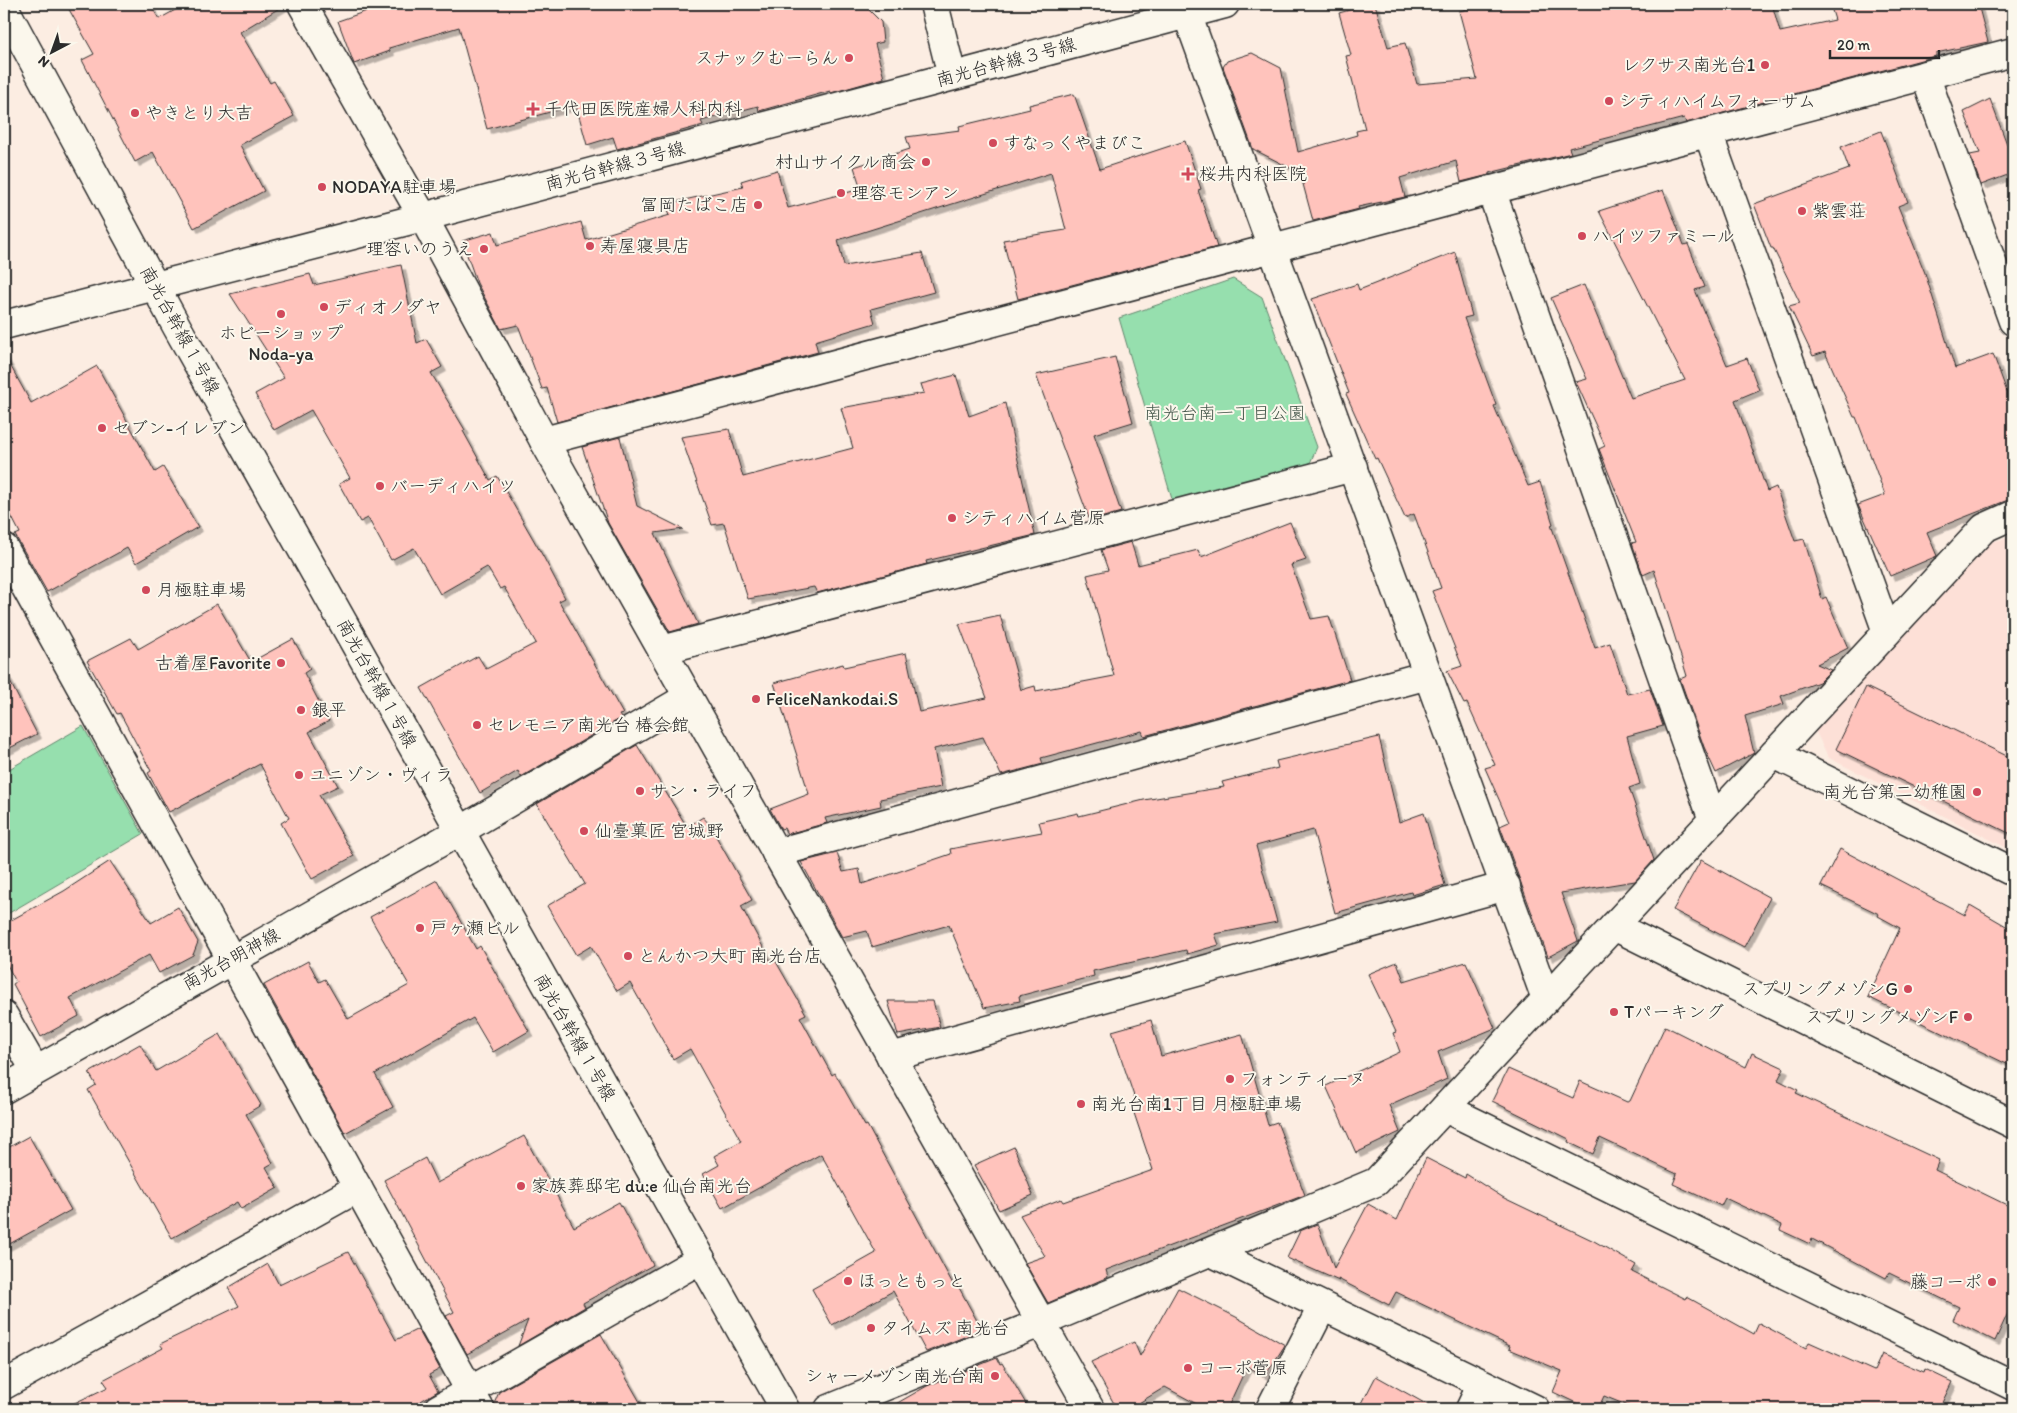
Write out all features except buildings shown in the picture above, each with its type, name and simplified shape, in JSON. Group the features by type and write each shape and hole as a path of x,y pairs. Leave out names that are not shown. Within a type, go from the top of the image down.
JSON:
{"street":[{"path":"302,4 423,217 544,441 1090,1409"},
{"path":"934,4 952,76"},
{"name":"南光台幹線３号線","path":"4,324 423,217 1225,4"},
{"name":"南光台幹線１号線","path":"4,7 155,284 785,1409"},
{"path":"1187,14 1546,999"},
{"path":"544,441 2013,52"},
{"path":"1925,75 2013,321"},
{"path":"1708,133 1887,632"},
{"path":"1491,190 1713,820"},
{"path":"662,650 1353,467"},
{"path":"829,1409 1376,1182 1984,528 2013,515"},
{"path":"4,548 230,960 476,1401"},
{"path":"776,853 1428,675"},
{"name":"南光台明神線","path":"4,1089 460,831 688,697"},
{"path":"1774,754 2013,872"},
{"path":"891,1057 1506,886"},
{"path":"1614,926 2013,1124"},
{"path":"4,1016 35,1070"},
{"path":"1445,1108 2013,1386"},
{"path":"4,1385 358,1188"},
{"path":"1211,1252 1535,1409"},
{"path":"438,1409 476,1401 702,1259"},
{"path":"1270,1409 1322,1307"},
{"path":"1470,1409 1482,1384"}],"shaded area":[{"path":"2013,537 2013,851 1829,758 1814,728 1990,542"}],"green space":[{"name":"南光台南一丁目公園","path":"1233,279 1262,297 1317,447 1307,470 1174,506 1119,318"},
{"path":"83,726 143,834 4,916 4,772"}],"place":[{"name":"スナックむーらん","path":"849,58"},
{"name":"レクサス南光台1","path":"1765,65"},
{"name":"シティハイムフォーサム","path":"1609,101"},
{"name":"千代田医院産婦人科内科","path":"533,109"},
{"name":"やきとり大吉","path":"135,113"},
{"name":"すなっくやまびこ","path":"993,143"},
{"name":"村山サイクル商会","path":"926,162"},
{"name":"桜井内科医院","path":"1188,174"},
{"name":"NODAYA駐車場","path":"322,187"},
{"name":"理容モンアン","path":"841,193"},
{"name":"冨岡たばこ店","path":"758,205"},
{"name":"紫雲荘","path":"1802,211"},
{"name":"ハイツファミール","path":"1582,236"},
{"name":"寿屋寝具店","path":"590,246"},
{"name":"理容いのうえ","path":"484,249"},
{"name":"ディオノダヤ","path":"324,307"},
{"name":"ホビーショップ Noda-ya","path":"281,314"},
{"name":"セブン-イレブン","path":"102,428"},
{"name":"バーディハイツ","path":"380,486"},
{"name":"シティハイム菅原","path":"952,518"},
{"name":"月極駐車場","path":"146,590"},
{"name":"古着屋Favorite","path":"281,663"},
{"name":"FeliceNankodai.S","path":"756,699"},
{"name":"銀平","path":"301,710"},
{"name":"セレモニア南光台 椿会館","path":"477,725"},
{"name":"ユニゾン・ヴィラ","path":"299,775"},
{"name":"サン・ライフ","path":"640,791"},
{"name":"南光台第二幼稚園","path":"1977,792"},
{"name":"仙臺菓匠 宮城野","path":"584,831"},
{"name":"戸ヶ瀬ビル","path":"420,928"},
{"name":"とんかつ大町 南光台店","path":"628,956"},
{"name":"スプリングメゾンG","path":"1908,989"},
{"name":"Tパーキング","path":"1614,1012"},
{"name":"スプリングメゾンF","path":"1968,1017"},
{"name":"フォンティーヌ","path":"1230,1079"},
{"name":"南光台南1丁目 月極駐車場","path":"1081,1104"},
{"name":"家族葬邸宅 du:e 仙台南光台","path":"521,1186"},
{"name":"ほっともっと","path":"848,1281"},
{"name":"藤コーポ","path":"1992,1282"},
{"name":"タイムズ 南光台","path":"871,1328"},
{"name":"コーポ菅原","path":"1188,1368"},
{"name":"シャーメゾン南光台南","path":"995,1376"}]}
